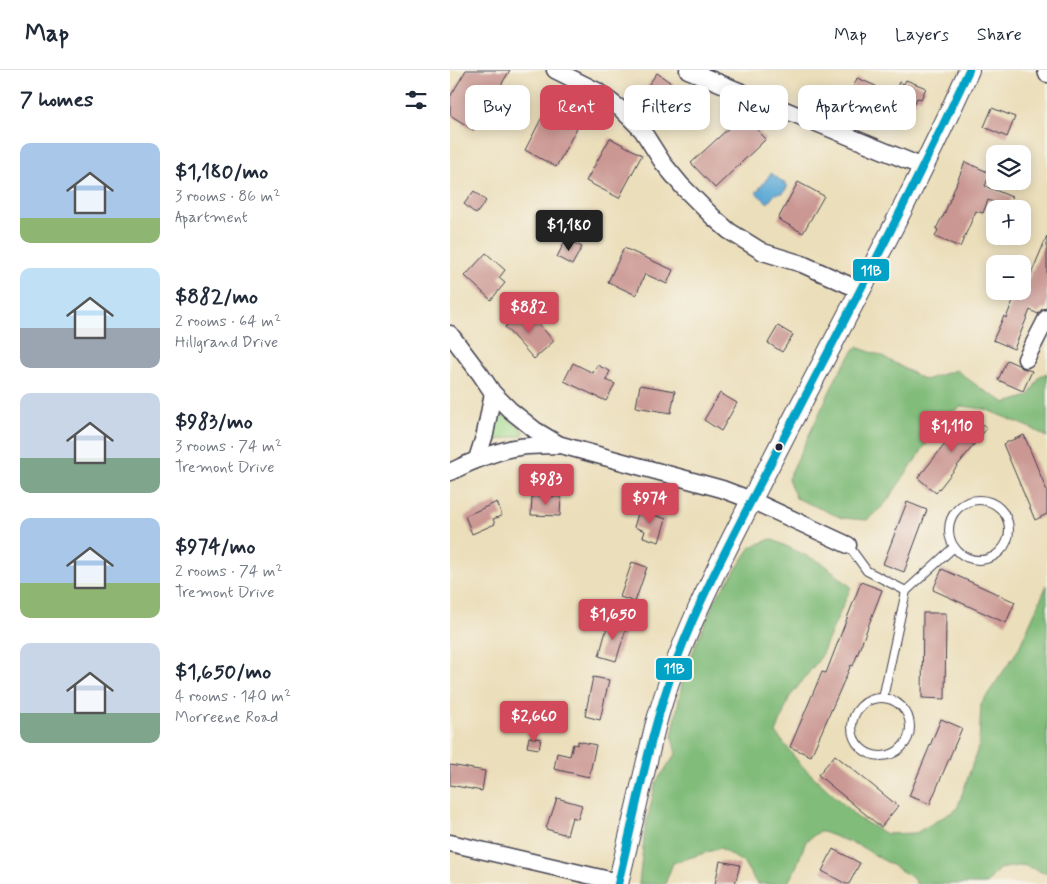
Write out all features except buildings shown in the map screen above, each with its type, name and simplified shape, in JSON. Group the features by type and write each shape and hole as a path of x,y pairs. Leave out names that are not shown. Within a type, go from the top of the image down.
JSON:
{"street":[{"path":"555,70 597,91 622,110 642,130 663,162 682,186 729,231 763,252 802,264 860,290"},
{"path":"688,70 923,167"},
{"path":"450,843 618,883 655,727 685,638 751,500 923,167 969,70"},
{"path":"1046,70 1047,74"},
{"path":"1026,358 1047,318"},
{"path":"450,334 493,393 510,410 560,445"},
{"path":"477,459 485,434 493,393"},
{"path":"450,472 477,459 514,448 534,445 560,445 722,489 751,500 848,545"}],"lane":[{"path":"970,500 987,500 1000,507 1008,519 1010,530 1007,543 997,555 978,561 967,558 954,547 949,534 950,521 957,508 970,500"},
{"path":"848,545 867,571 906,590"},
{"path":"883,698 906,590 954,547"},
{"path":"883,698 901,706 908,715 910,723 907,741 898,751 884,757 864,751 853,736 852,721 859,708 868,701 883,698"}],"green space":[{"path":"856,347 882,356 925,380 956,370 983,390 1006,403 1029,396 1040,376 1047,373 1047,437 1033,429 985,409 962,406 944,418 885,504 867,520 842,518 796,498 788,479 838,374"},
{"path":"498,411 523,431 523,435 496,440 492,437"},
{"path":"771,539 824,564 851,587 820,658 789,698 776,733 800,764 858,818 886,834 916,833 957,809 979,745 981,704 1018,650 1047,585 1047,874 1023,865 999,869 986,884 916,884 915,879 860,846 820,831 806,841 795,870 787,884 757,884 744,863 720,848 673,863 665,884 639,884 645,829 656,782 676,754 672,737 684,673 715,600 751,547"}],"water":[{"path":"771,173 788,186 783,193 775,194 768,203 756,193"}],"transit line":[{"name":"11B","path":"618,884 659,714 688,631 726,551 900,212 969,70"}]}
